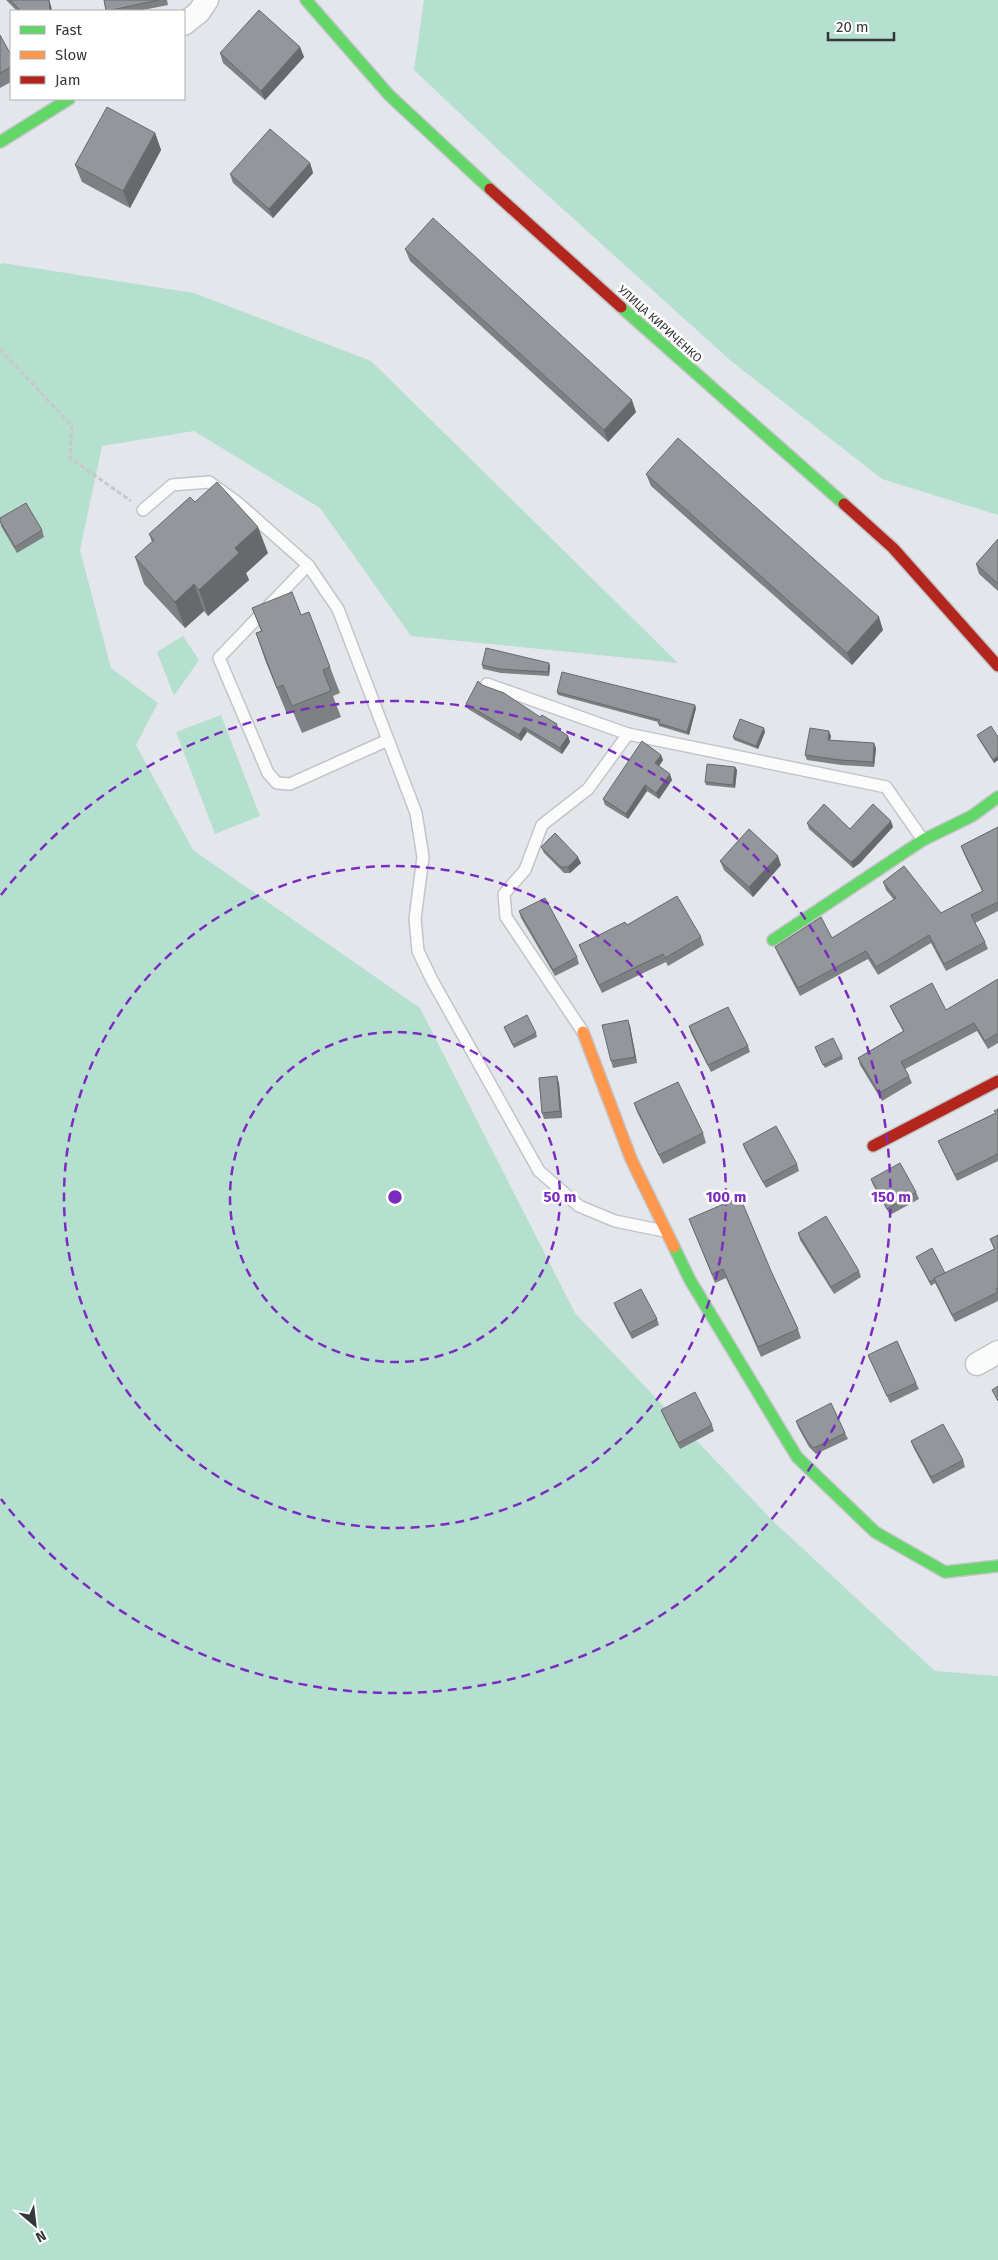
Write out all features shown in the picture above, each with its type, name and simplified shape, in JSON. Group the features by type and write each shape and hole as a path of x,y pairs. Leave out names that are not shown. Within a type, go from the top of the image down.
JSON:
{"street":[{"path":"185,23 199,12 207,0"},
{"name":"УЛИЦА КИРИЧЕНКО","path":"306,0 389,95 549,243 893,548 998,666"},
{"path":"0,142 67,100"},
{"path":"773,940 923,840 972,816 998,797"},
{"path":"583,1032 631,1159 690,1280 797,1457 875,1532 945,1572 998,1566"},
{"path":"873,1146 998,1081"},
{"path":"977,1364 998,1352"}],"lane":[{"path":"143,510 172,485 209,482 238,503 308,565 338,609 416,813 423,856 415,919 418,950 432,980 539,1171 578,1206 615,1221 666,1231"},
{"path":"308,565 219,658 268,773 276,783 290,784 388,740"},
{"path":"487,684 628,734 886,787 923,840"},
{"path":"583,1032 506,917 504,894 526,870 542,825 588,789 628,734"}],"path":[{"path":"0,349 72,426 70,458 143,510"}],"green space":[{"path":"424,0 998,0 998,515 882,479 731,361 524,174 414,70"},
{"path":"2,263 194,293 371,361 678,663 411,636 320,508 194,431 102,446 80,550 111,668 158,703 136,745 193,850 420,1008 575,1313 774,1522 935,1671 998,1676 998,2260 0,2260 0,265"},
{"path":"183,636 199,660 174,696 157,652"},
{"path":"221,715 260,816 215,834 176,732"}],"building":[{"path":"10,0 49,0 50,10 20,10"},
{"path":"104,0 159,0 111,10 106,10"},
{"path":"259,10 300,47 261,91 220,53"},
{"path":"0,35 10,53 10,68 0,73"},
{"path":"107,107 155,133 123,191 75,165"},
{"path":"270,129 310,163 269,209 230,174"},
{"path":"433,218 632,400 604,430 405,249"},
{"path":"678,438 879,617 847,653 646,474"},
{"path":"217,482 258,527 235,548 239,553 199,590 194,584 175,602 135,557 154,540 149,534 190,497 195,502"},
{"path":"26,503 42,530 15,547 0,518"},
{"path":"998,539 998,584 976,564"},
{"path":"292,592 301,615 309,612 330,667 323,670 331,691 292,706 283,685 277,688 256,633 262,631 252,608"},
{"path":"486,648 549,663 548,672 500,669 482,665"},
{"path":"562,672 695,705 687,732 658,723 660,720 557,692"},
{"path":"478,681 482,685 504,693 540,717 542,715 557,724 555,727 568,736 560,748 524,727 519,735 466,704"},
{"path":"740,719 764,728 756,746 733,737"},
{"path":"991,726 998,737 998,756 993,760 977,735"},
{"path":"810,728 829,731 828,740 874,743 873,762 805,755"},
{"path":"642,741 661,755 655,763 670,774 656,793 645,785 626,814 603,799"},
{"path":"707,764 735,767 733,785 705,782"},
{"path":"824,804 850,829 873,804 891,821 851,862 807,823"},
{"path":"998,827 998,902 971,915 985,942 944,964 929,935 876,967 866,951 798,988 775,947 821,917 832,938 896,898 883,882 904,866 941,913 983,891 961,846"},
{"path":"749,829 778,856 749,887 720,861"},
{"path":"555,833 578,857 568,867 561,867 541,847"},
{"path":"677,896 701,937 665,958 663,954 599,985 579,945 625,922 627,925"},
{"path":"545,898 577,957 553,970 519,911"},
{"path":"998,979 998,1033 985,1041 974,1023 901,1062 909,1076 879,1093 858,1058 904,1031 890,1006 932,983 946,1010"},
{"path":"728,1007 748,1046 708,1065 689,1026"},
{"path":"527,1015 536,1033 513,1045 504,1027"},
{"path":"628,1020 635,1057 611,1061 602,1025"},
{"path":"833,1038 842,1056 823,1065 815,1047"},
{"path":"557,1076 560,1111 542,1113 539,1078"},
{"path":"678,1082 703,1133 659,1155 634,1103"},
{"path":"998,1109 998,1154 955,1175 938,1141 996,1113 994,1111"},
{"path":"776,1126 797,1164 763,1182 743,1144"},
{"path":"900,1163 916,1192 887,1209 871,1179"},
{"path":"740,1197 798,1329 758,1347 723,1269 712,1274 689,1219"},
{"path":"826,1216 859,1271 831,1287 798,1233"},
{"path":"998,1235 998,1288 996,1289 998,1292 952,1315 934,1278 995,1249 990,1239"},
{"path":"932,1248 945,1273 930,1282 916,1257"},
{"path":"641,1289 657,1319 630,1333 614,1303"},
{"path":"897,1341 916,1383 887,1396 868,1355"},
{"path":"998,1386 998,1401 992,1390"},
{"path":"695,1392 712,1425 678,1443 661,1410"},
{"path":"831,1403 845,1433 814,1448 807,1441 796,1421"},
{"path":"943,1424 963,1460 931,1477 911,1441"}],"traffic: fast":[{"path":"306,0 389,95 490,189"},
{"path":"0,142 67,100"},
{"path":"621,307 844,504"},
{"path":"773,940 923,840 972,816 998,797"},
{"path":"674,1247 690,1280 797,1457 875,1532 945,1572 998,1566"}],"traffic: slow":[{"path":"583,1032 631,1159 674,1247"}],"traffic: jam":[{"path":"490,189 621,307"},
{"path":"844,504 893,548 998,666"},
{"path":"873,1146 998,1081"}]}
